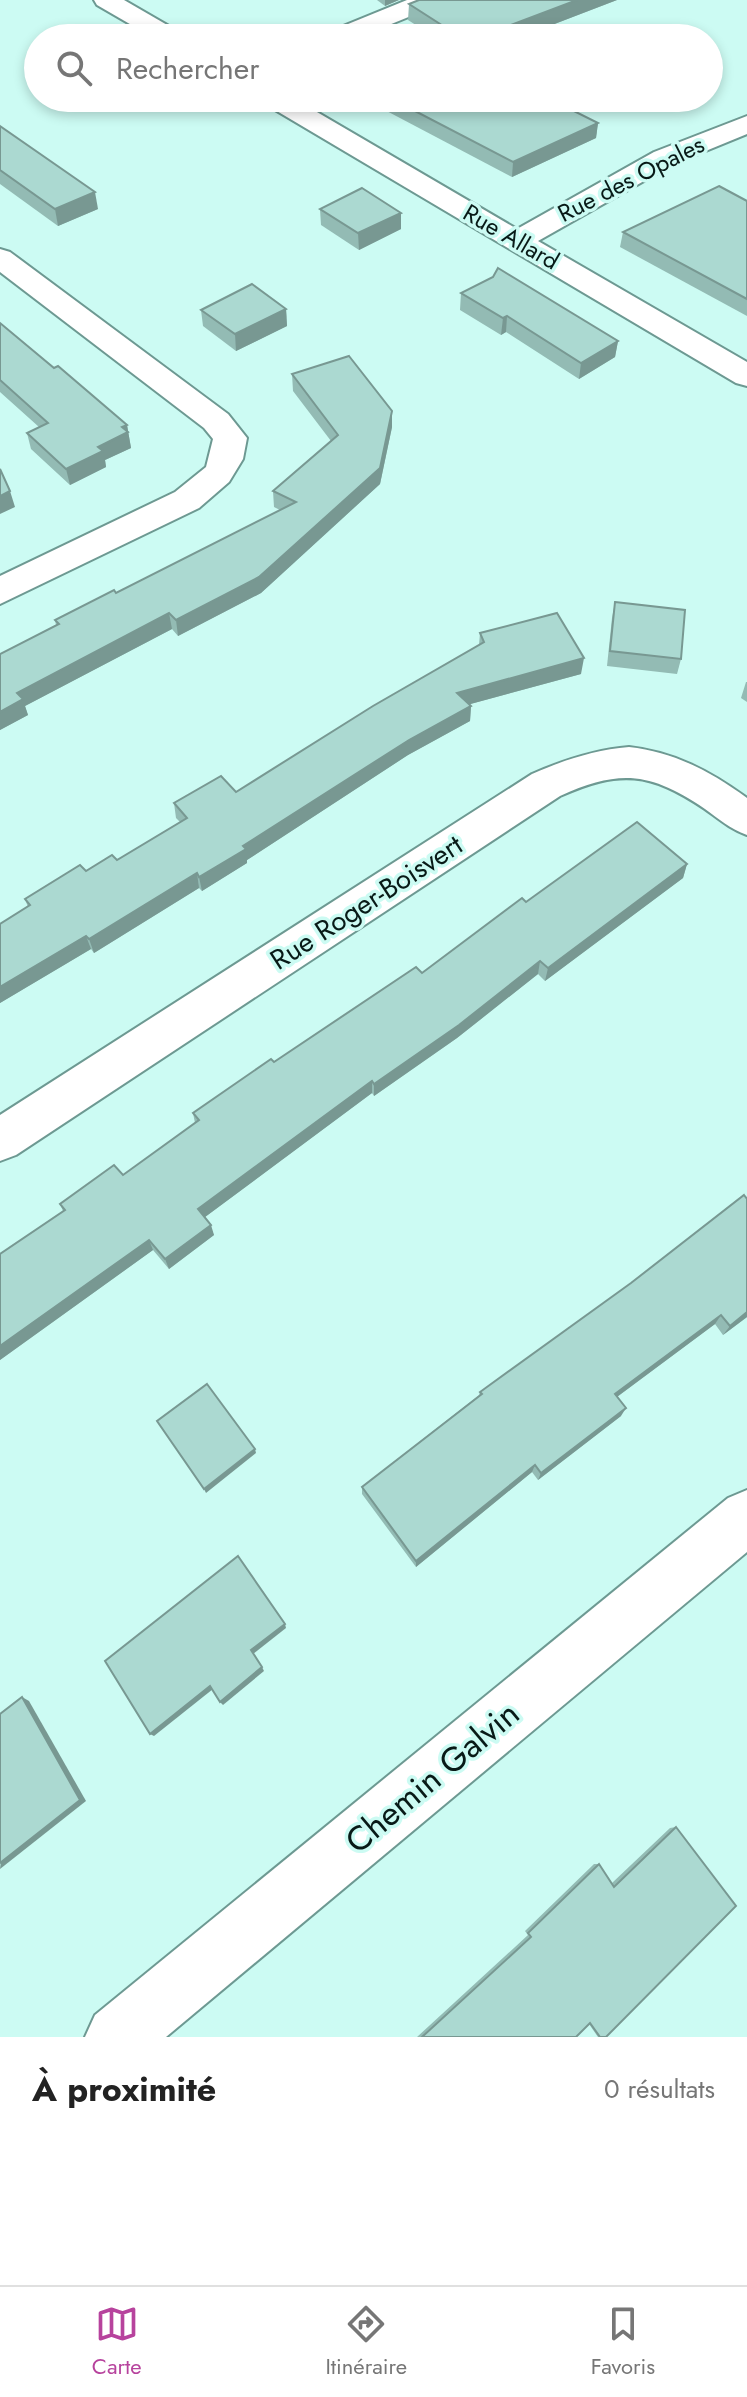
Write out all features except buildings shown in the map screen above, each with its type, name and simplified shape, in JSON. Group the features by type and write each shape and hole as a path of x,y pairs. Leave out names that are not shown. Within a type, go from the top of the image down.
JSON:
{"street":[{"path":"106,0 148,24"},
{"path":"370,24 429,0"},
{"name":"Rue Allard","path":"298,112 747,376"},
{"name":"Rue des Opales","path":"518,240 664,158 747,124"},
{"path":"0,258 216,421 230,438 228,461 213,482 187,500 0,591"},
{"name":"Rue Roger-Boisvert","path":"0,1140 546,785 576,770 610,762 643,762 669,768 697,782 747,819"},
{"name":"Chemin Galvin","path":"117,2037 747,1517"}]}
